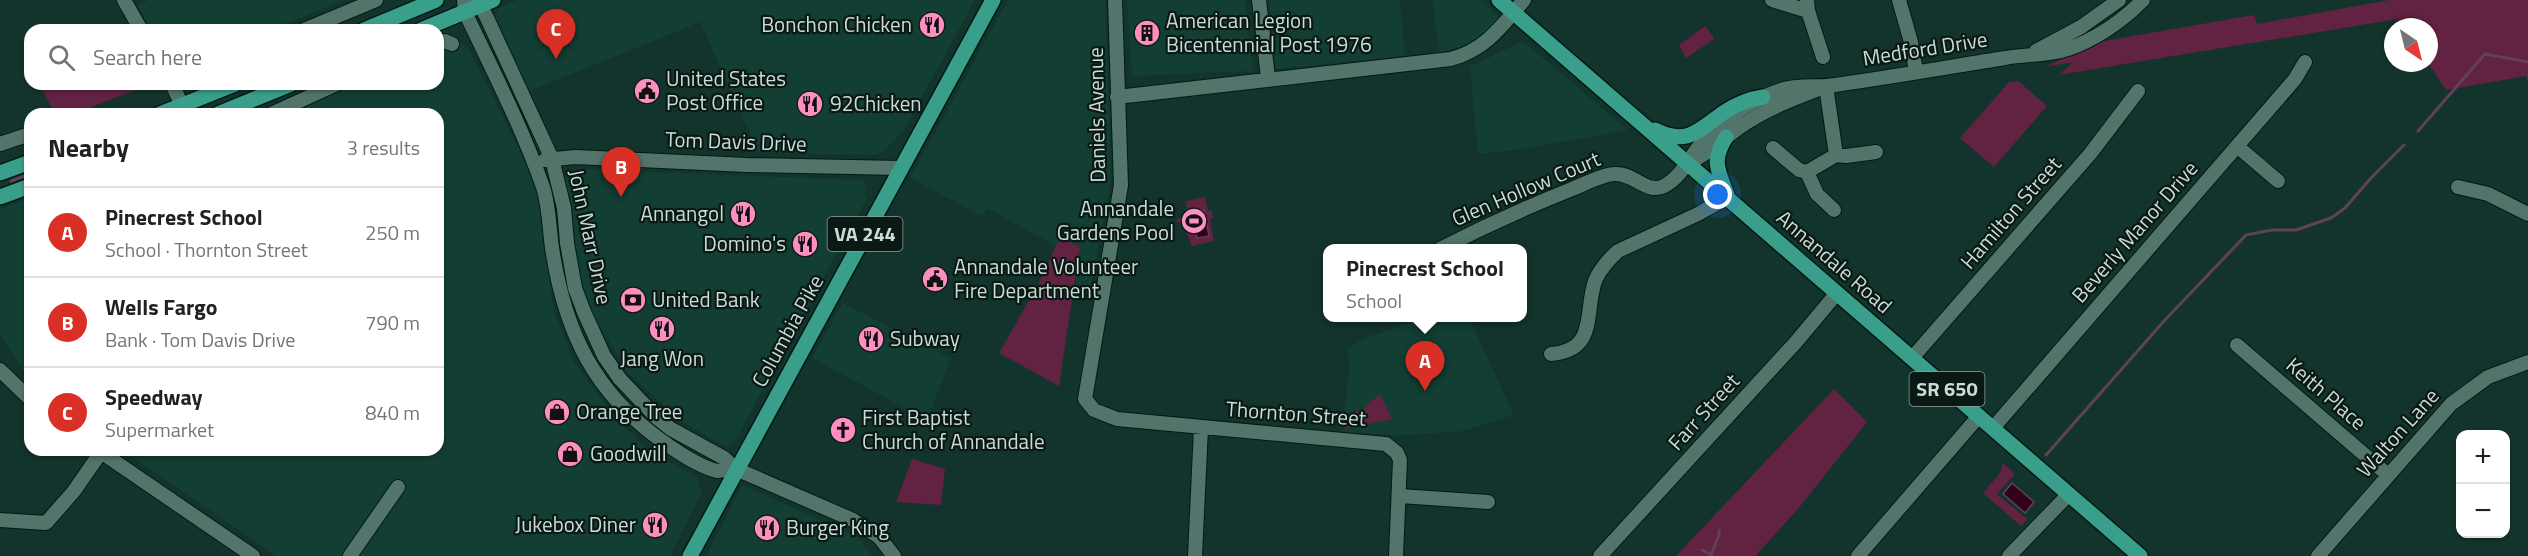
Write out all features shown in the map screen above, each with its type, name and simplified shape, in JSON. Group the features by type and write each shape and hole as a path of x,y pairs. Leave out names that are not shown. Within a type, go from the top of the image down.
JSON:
{"main road":[{"path":"378,24 436,0"},
{"name":"Columbia Pike","path":"690,556 993,0"},
{"name":"Annandale Road","path":"1499,0 1519,6 1639,122 2140,556"},
{"path":"433,24 475,3"},
{"path":"188,108 223,90"},
{"path":"233,108 276,90"},
{"path":"1639,122 1664,134 1680,138 1697,133 1726,111 1742,103 1763,97"},
{"path":"1726,136 1719,149 1716,164 1728,197"},
{"path":"0,172 24,164"},
{"path":"0,197 24,188"}],"street":[{"path":"124,0 138,24"},
{"path":"318,24 376,0"},
{"name":"Daniels Avenue","path":"1089,405 1085,399 1088,375 1121,185 1115,0"},
{"path":"1260,0 1268,78"},
{"path":"1772,0 1807,6 1823,57"},
{"path":"1899,0 1911,42 1916,72"},
{"name":"Medford Drive","path":"2031,53 2081,27 2119,0"},
{"name":"Medford Drive","path":"1688,163 1700,145 1720,126 1763,97 1798,85 1826,86 2031,53 2065,50 2114,25 2143,0"},
{"name":"John Marr Drive","path":"475,3 552,159 564,208 575,288 604,356 620,379 657,418 671,429 724,458 736,469"},
{"name":"John Marr Drive","path":"475,3 544,191 560,296 586,360 614,398 664,442 689,458 718,471 736,469"},
{"path":"1117,97 1268,78 1403,66 1465,55 1487,42 1519,6"},
{"name":"Beverly Manor Drive","path":"1993,428 2238,146 2295,79 2305,62"},
{"path":"1826,86 1836,155"},
{"name":"Medford Drive","path":"1688,163 1702,157 1726,136 1779,104 1826,86"},
{"path":"175,90 183,108"},
{"path":"283,108 324,90"},
{"name":"Hamilton Street","path":"1912,358 2091,154 2138,91"},
{"path":"0,144 24,136"},
{"path":"2238,146 2278,181"},
{"path":"1773,148 1799,170 1807,172 1836,155 1876,152"},
{"name":"Tom Davis Drive","path":"534,163 575,157 747,165 901,168"},
{"name":"Glen Hollow Court","path":"1450,244 1512,213 1613,174 1632,176 1649,188 1657,189 1672,181 1688,163"},
{"path":"1807,172 1817,194 1834,210"},
{"path":"2458,187 2488,194 2528,214"},
{"path":"1551,354 1569,350 1583,338 1590,317 1592,293 1596,280 1608,260 1618,251 1698,214 1728,197"},
{"name":"Farr Street","path":"1600,556 1796,342 1837,293"},
{"name":"Keith Place","path":"2237,345 2388,475"},
{"name":"Walton Lane","path":"2318,556 2431,425 2465,392 2496,372 2528,362"},
{"path":"0,372 24,394"},
{"name":"Thornton Street","path":"1089,405 1117,419 1386,444 1397,453 1400,460 1396,556"},
{"path":"1858,556 1979,416"},
{"path":"1195,556 1201,428"},
{"path":"0,520 46,523 74,491 97,456"},
{"path":"107,456 253,556"},
{"path":"736,469 853,520 879,537 894,556"},
{"path":"350,556 398,487"},
{"path":"2009,556 2069,494"},
{"path":"1400,496 1488,501"}],"shaded area":[{"path":"148,0 344,0 286,24 148,24 138,6"},
{"path":"518,0 975,0 904,130 885,150 875,155 759,153 700,22 527,92 495,19 497,9"},
{"path":"1008,0 1105,0 1111,182 1088,302 1054,245 987,208 982,216 910,178"},
{"path":"1127,0 1245,0 1253,71 1132,76"},
{"path":"1269,0 1400,0 1405,56 1275,69"},
{"path":"1433,0 1481,0 1500,18 1479,42 1439,53"},
{"path":"2389,0 2528,0 2528,82 2526,76 2446,90 2434,72 2438,72 2438,18 2384,18 2384,21 2059,75 2074,62 2045,67 2098,42 2254,15 2257,24"},
{"path":"1705,26 1714,37 1713,40 1686,58 1679,45"},
{"path":"1523,41 1628,130 1524,149 1478,154 1470,67"},
{"path":"460,42 469,50 539,189 553,309 574,362 615,418 651,452 697,477 702,492 670,556 276,556 132,456 444,456 444,108 277,108 320,90 322,90 324,94 334,90 444,90 444,49"},
{"path":"2018,81 2047,106 1994,167 1960,138 2009,82"},
{"path":"42,90 135,90 89,108 52,108"},
{"path":"575,169 862,180 867,186 864,195 867,198 735,441 727,447 661,410 663,405 629,374 593,315 574,269 564,182 568,174"},
{"name":"Annandale Gardens Pool","path":"1205,197 1208,211 1212,211 1213,218 1210,219 1214,241 1192,246 1182,222 1178,223 1177,219 1188,215 1186,202 1177,203"},
{"path":"24,200 24,371 0,335 0,209"},
{"path":"1204,210 1209,236 1197,238 1192,213"},
{"path":"1060,237 1080,247 1059,386 999,353 1040,281"},
{"path":"843,303 951,358 927,420 812,358"},
{"path":"1411,322 1471,322 1514,415 1464,431 1407,435 1343,433 1349,367 1348,349 1361,340"},
{"path":"1834,389 1867,422 1798,509 1758,553 1755,556 1676,556"},
{"path":"1380,395 1392,419 1345,429 1347,415 1366,408 1368,403"},
{"path":"912,459 945,469 941,505 896,502"},
{"path":"2003,463 2015,474 1997,494 2027,519 2021,526 1983,493 2000,473"},
{"path":"2012,483 2034,502 2025,513 2003,494"},
{"path":"742,485 857,536 872,556 706,556"}],"waterway":[{"path":"2418,131 2485,54 2528,62"},
{"path":"2046,455 2164,321 2246,235 2272,230 2296,230 2331,218 2345,208 2404,145"},
{"path":"11,181 24,176"},
{"path":"1702,550 1711,555 1719,530"}],"place":[{"name":"Bonchon Chicken","path":"932,25"},
{"name":"American Legion Bicentennial Post 1976","path":"1147,33"},
{"name":"Speedway","path":"556,59"},
{"name":"United States Post Office","path":"647,91"},
{"name":"92Chicken","path":"810,104"},
{"name":"Wells Fargo","path":"621,197"},
{"name":"Annangol","path":"743,214"},
{"name":"Annandale Gardens Pool","path":"1194,221"},
{"name":"Domino's","path":"805,244"},
{"name":"Annandale Volunteer Fire Department","path":"935,279"},
{"name":"United Bank","path":"633,300"},
{"name":"Jang Won","path":"662,329"},
{"name":"Subway","path":"871,339"},
{"name":"Pinecrest School","path":"1425,391"},
{"name":"Orange Tree","path":"557,412"},
{"name":"First Baptist Church of Annandale","path":"843,430"},
{"name":"Goodwill","path":"570,454"},
{"name":"Jukebox Diner","path":"655,525"},
{"name":"Burger King","path":"767,528"}]}
